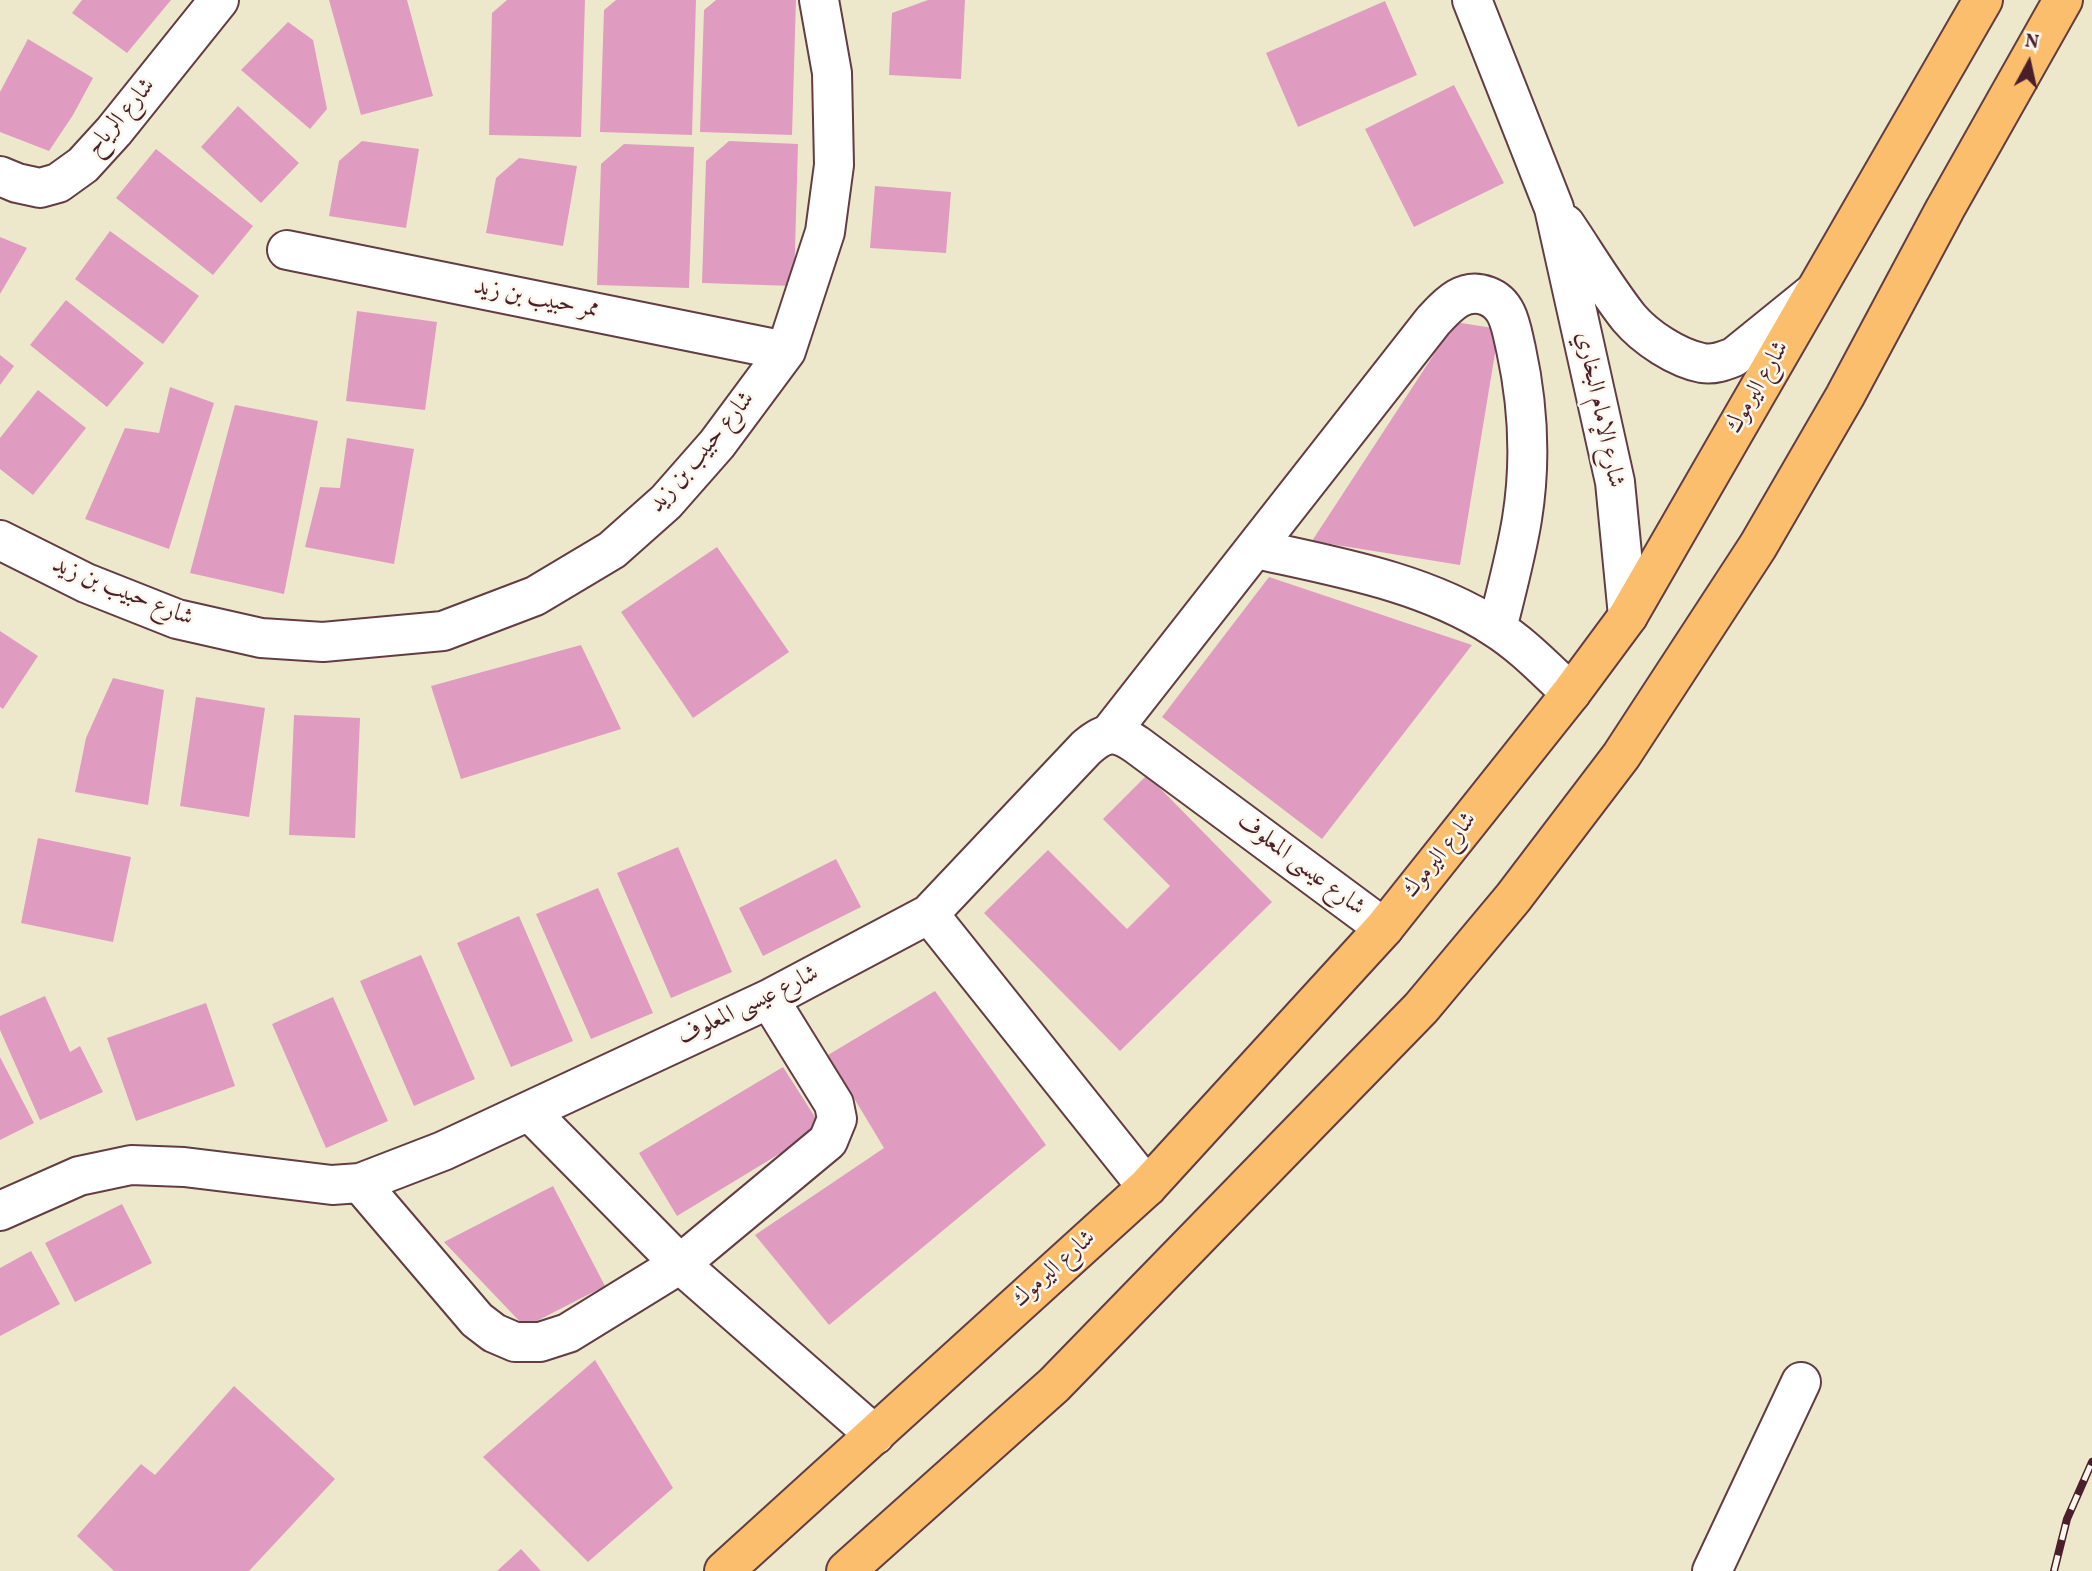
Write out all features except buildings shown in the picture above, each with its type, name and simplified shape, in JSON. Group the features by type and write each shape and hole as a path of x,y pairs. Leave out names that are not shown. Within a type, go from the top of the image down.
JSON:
{"highway":[{"name":"شارع اليرموك","path":"724,1571 1147,1187 1384,928 1571,693 1628,615 1983,0"},
{"path":"861,1563 1054,1385 1422,1008 1513,898 1621,756 1758,546 1845,396 1945,209 2063,0"}],"street":[{"name":"شارع الرياح","path":"0,176 40,188 58,183 83,165 114,131 219,0"},
{"name":"شارع حبيب بن زيد","path":"0,540 86,583 177,619 261,638 323,642 443,631 535,596 612,550 666,502 718,444 786,351 825,232 834,165 832,73 819,0"},
{"name":"شارع الإمام البخاري","path":"1472,0 1554,208 1615,482 1628,615"},
{"name":"شارع الإمام البخاري","path":"1554,208 1630,320 1679,355 1704,363 1719,363 1734,357 1814,292"},
{"name":"ممر حبيب بن زيد","path":"287,250 786,351"},
{"path":"1110,733 1448,304 1459,296 1472,293 1485,295 1499,302 1511,326 1527,436 1522,519 1497,629"},
{"path":"1256,549 1375,577 1465,609 1497,629 1571,693"},
{"name":"شارع عيسى المعلوف","path":"0,1211 79,1176 131,1165 184,1167 332,1185 360,1183 443,1151 769,999 929,914 1086,748 1098,737 1110,733 1126,737 1384,928"},
{"path":"929,914 1147,1187"},
{"path":"360,1183 477,1320 494,1333 515,1342 540,1342 568,1333 680,1264 828,1141 837,1119 834,1104 769,999"},
{"path":"530,1112 680,1264 875,1435"},
{"path":"1712,1571 1801,1382"}],"railway":[{"path":"2054,1571 2067,1519 2092,1462"}]}
